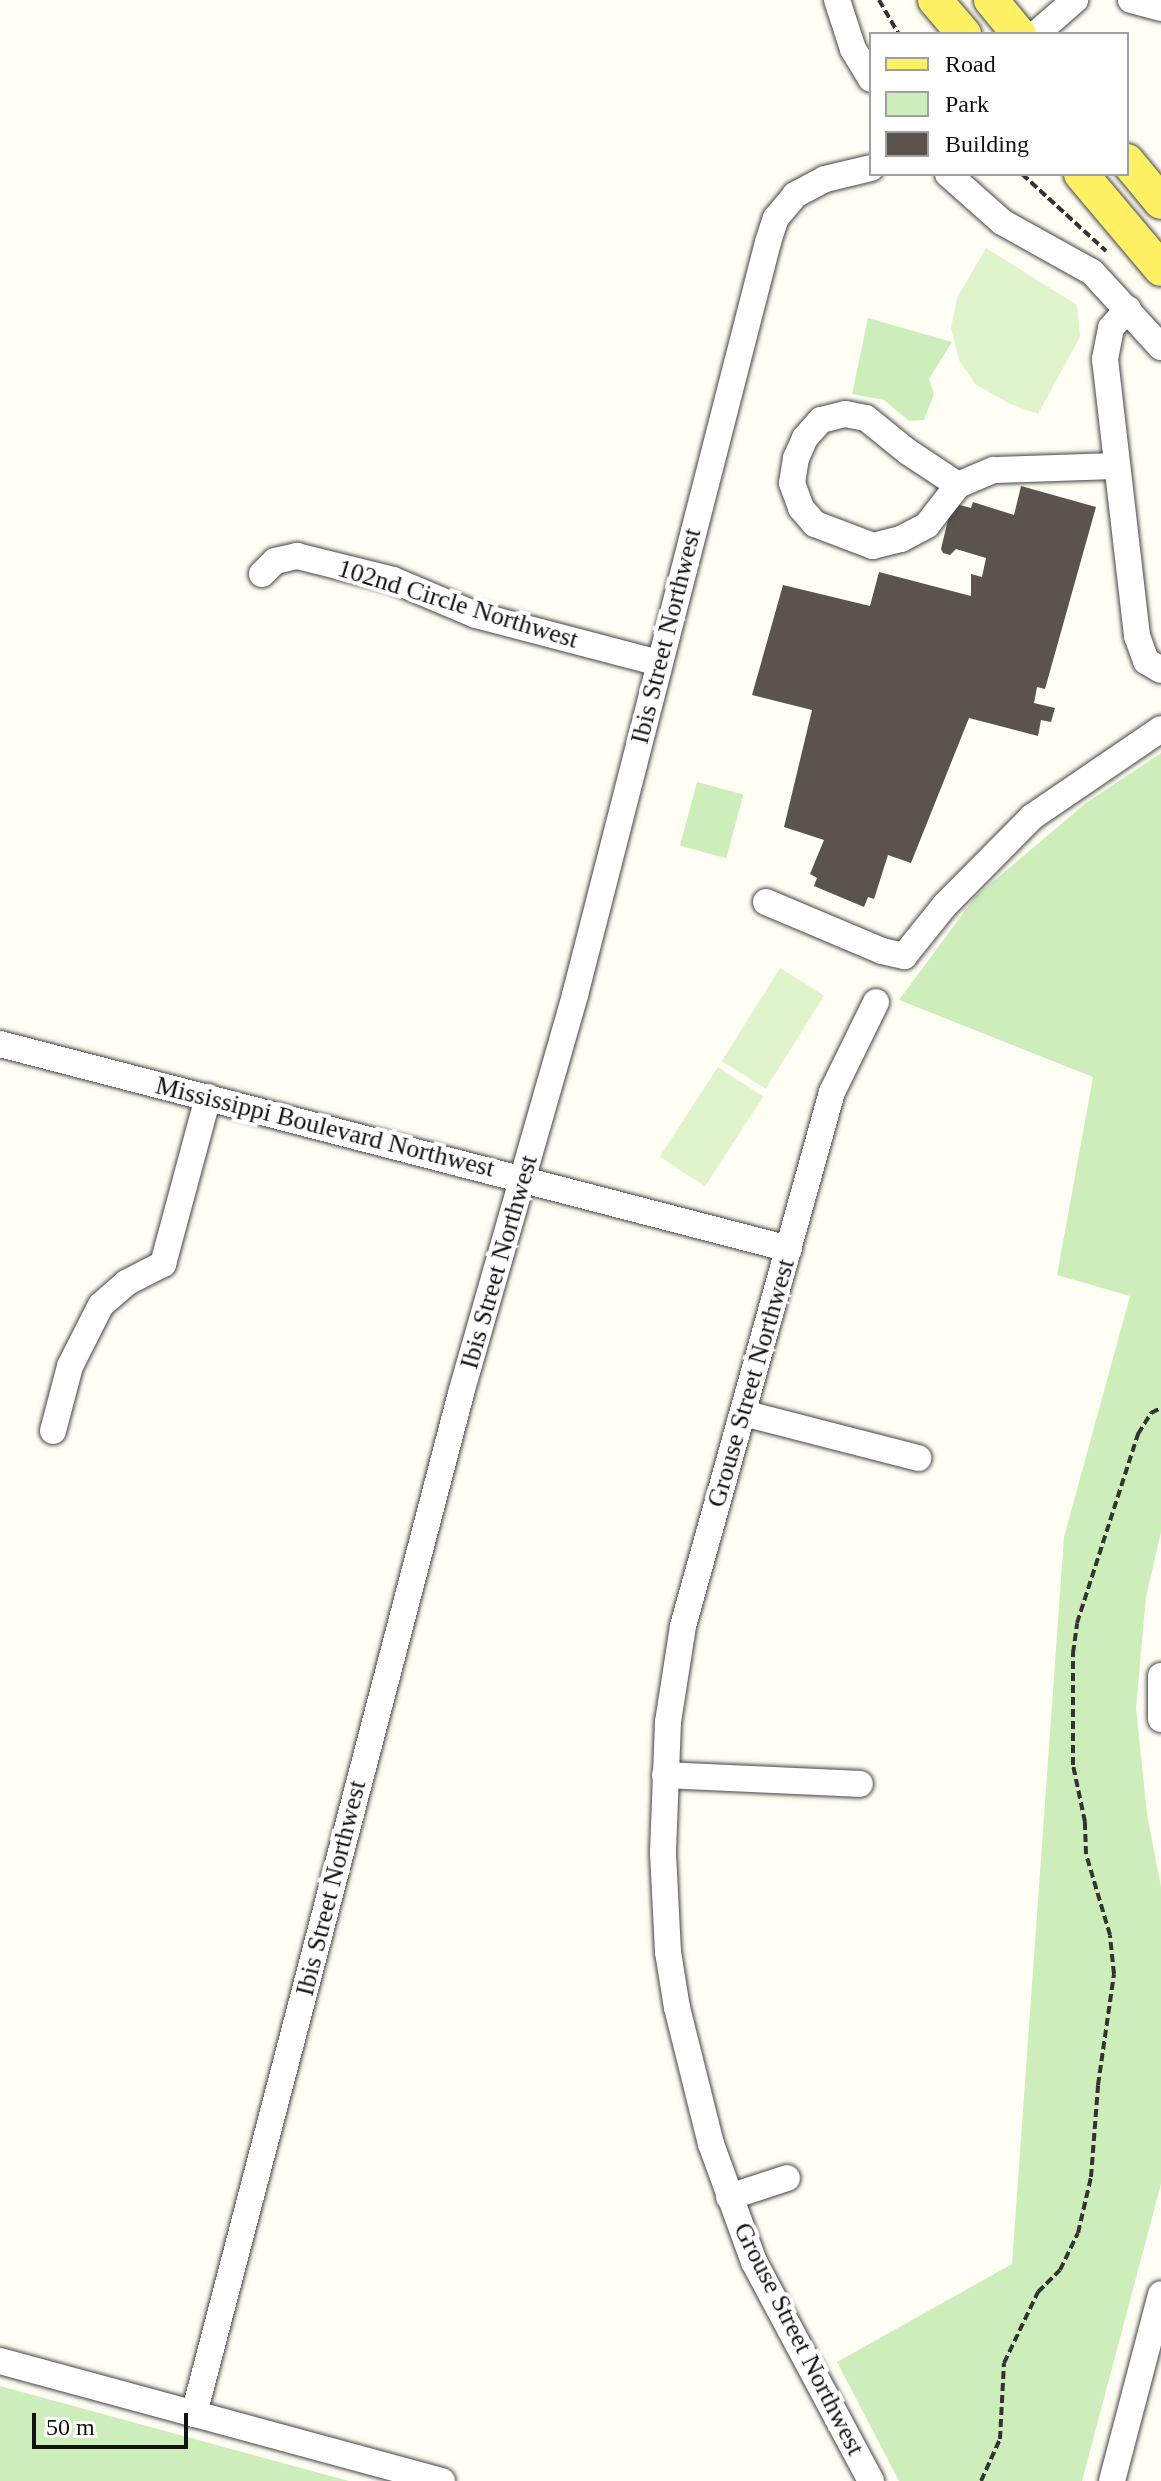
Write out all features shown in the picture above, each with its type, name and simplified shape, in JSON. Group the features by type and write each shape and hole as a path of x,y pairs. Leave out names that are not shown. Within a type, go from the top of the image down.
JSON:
{"main road":[{"path":"935,0 962,32"},
{"path":"991,0 1017,32"},
{"path":"1129,163 1161,202"},
{"path":"1083,176 1161,269"}],"street":[{"path":"837,0 853,49 869,76"},
{"path":"1038,32 1075,0"},
{"path":"1131,0 1161,8"},
{"name":"Ibis Street Northwest","path":"194,2414 456,1409 525,1178 575,995 776,218 805,188 869,169"},
{"path":"950,176 1002,222 1092,272 1161,347"},
{"path":"1128,309 1111,328 1105,359 1139,649 1146,661 1161,670"},
{"path":"958,485 908,452 866,418 845,414 821,420 805,438 796,458 792,483 801,508 815,524 873,546 901,539 927,525 958,485 994,470 1117,466"},
{"name":"102nd Circle Northwest","path":"262,574 275,561 297,556 393,580 476,615 659,663"},
{"path":"766,902 882,951 904,956 945,905 1032,817 1161,729"},
{"name":"Grouse Street Northwest","path":"871,2481 754,2262 729,2197 694,2087 668,1952 663,1864 665,1775 672,1691 683,1626 832,1092 876,1002"},
{"name":"Mississippi Boulevard Northwest","path":"0,1044 789,1249"},
{"path":"53,1431 70,1366 101,1305 126,1283 163,1264 208,1097"},
{"path":"743,1413 918,1458"},
{"path":"1161,1676 1161,1719"},
{"path":"665,1775 860,1784"},
{"name":"Grouse Street Northwest","path":"729,2197 787,2178"},
{"path":"1112,2481 1161,2294"},
{"path":"0,2361 442,2481"}],"path":[{"path":"879,0 898,32"},
{"path":"1024,176 1111,257"},
{"path":"981,2481 1000,2439 1004,2363 1031,2303 1060,2270 1078,2233 1091,2177 1098,2085 1114,1974 1110,1935 1086,1854 1085,1822 1073,1765 1073,1653 1077,1623 1138,1434 1151,1413 1161,1408"}],"green space":[{"path":"986,248 1077,305 1080,337 1038,414 1010,404 975,384 959,360 951,328 957,298"},
{"path":"868,318 952,342 929,379 934,394 924,420 909,421 884,400 852,394"},
{"path":"1161,753 1161,1532 1146,1597 1136,1708 1147,1814 1161,1887 1161,2184 1082,2481 899,2481 837,2362 1012,2264 1064,1537 1130,1296 1057,1275 1093,1077 899,1000 976,896 1086,803"},
{"path":"697,782 743,794 726,858 680,846"},
{"path":"780,968 824,996 766,1089 722,1061"},
{"path":"718,1067 763,1096 705,1186 660,1157"},
{"path":"0,2386 349,2481 0,2481"}],"building":[{"path":"1021,486 1096,507 1045,689 1037,687 1034,703 1055,708 1051,722 1041,720 1038,736 969,718 911,863 888,855 874,899 868,897 864,907 814,886 817,878 810,874 824,840 784,827 812,710 752,695 783,585 870,606 879,572 971,596 971,574 982,577 986,558 956,549 950,555 943,553 941,549 952,503 971,508 973,502 1014,515"}]}
